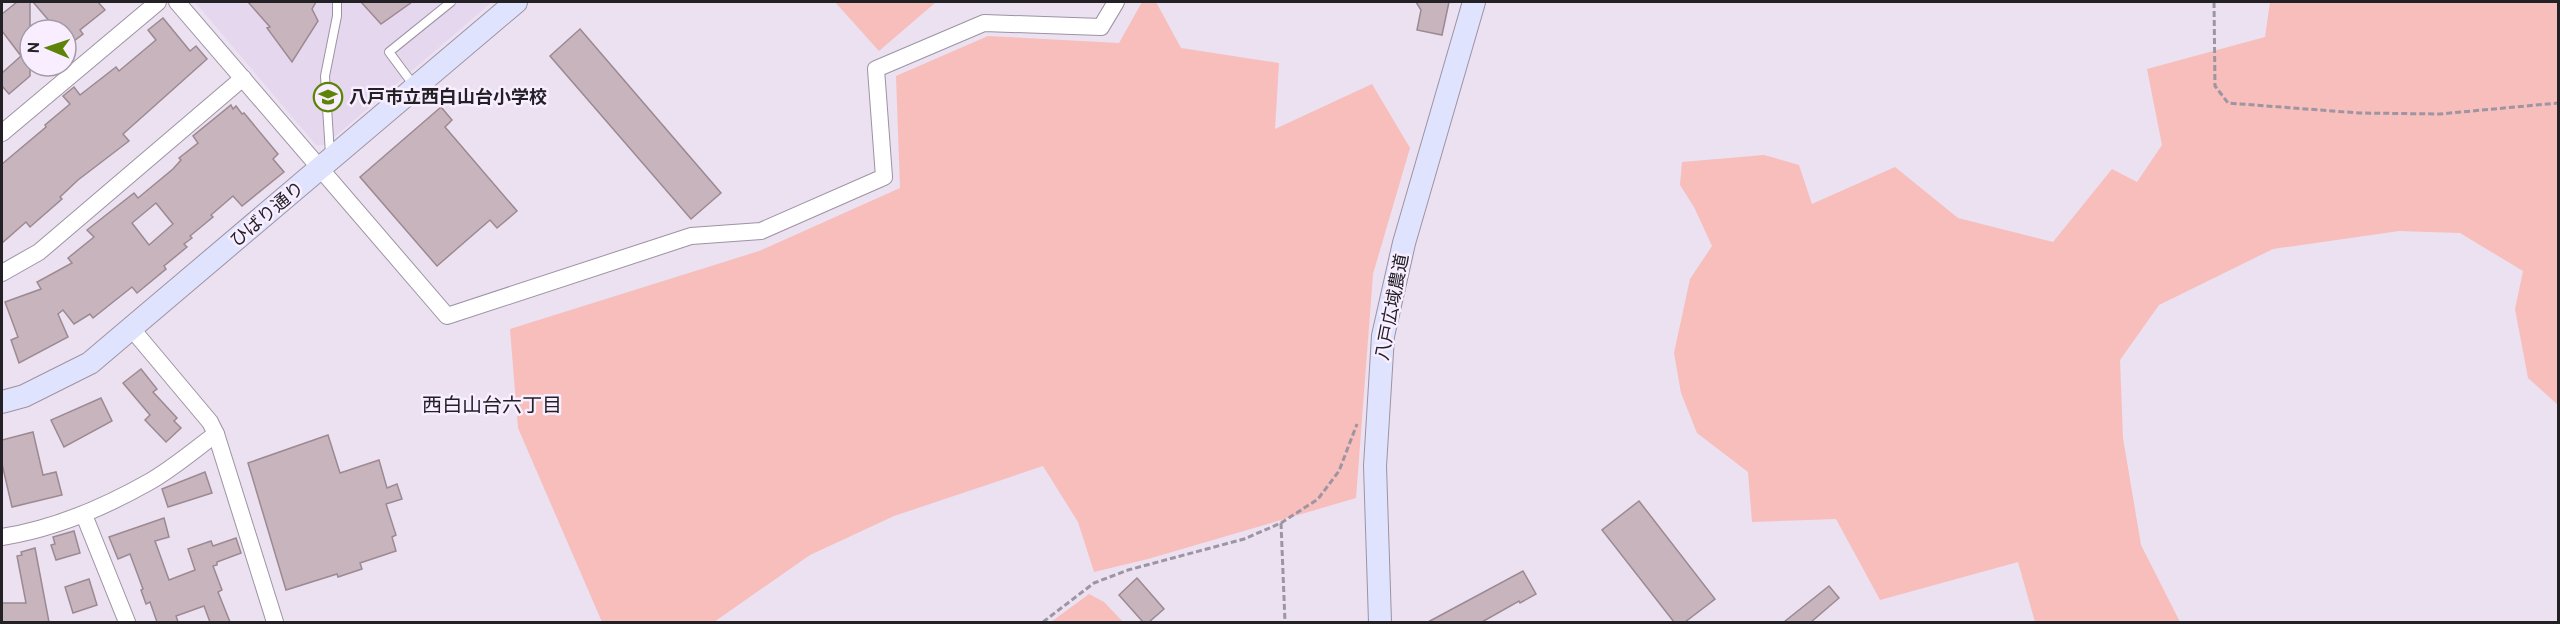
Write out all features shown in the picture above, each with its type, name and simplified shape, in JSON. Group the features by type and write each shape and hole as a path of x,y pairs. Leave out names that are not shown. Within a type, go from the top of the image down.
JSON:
{"street":[{"path":"2,133 158,2"},
{"path":"177,2 243,78 325,165 447,316 691,236 761,231 884,177 876,69 984,23 1101,27 1116,2"},
{"name":"ひばり通り","path":"2,402 24,396 90,363 516,2"},
{"name":"八戸広域農道","path":"1380,622 1375,466 1383,336 1404,243 1474,2"},
{"path":"2,273 39,252 243,78"},
{"path":"132,329 210,422 216,434 275,622"},
{"path":"2,537 36,530 84,515 150,482 216,434"},
{"path":"84,515 125,622"}],"lane":[{"path":"325,165 325,76 337,16 337,2"},
{"path":"416,87 389,52 450,2"}],"path":[{"path":"2214,2 2216,86 2228,104 2359,113 2440,114 2559,103"},
{"path":"1043,622 1094,583 1128,570 1244,539 1281,523 1318,499 1339,471 1354,428 1360,420"},
{"path":"1281,523 1285,622"}],"shaded area":[{"name":"八戸市立西白山台小学校","path":"195,2 492,2 325,145 316,145"},
{"path":"835,2 936,2 879,51"},
{"path":"1142,2 1156,2 1181,48 1279,63 1275,129 1372,84 1410,148 1373,274 1356,498 1148,559 1094,572 1078,522 1043,466 894,516 810,555 714,622 602,622 518,428 510,329 759,251 900,188 896,76 988,36 1119,43"},
{"path":"2270,2 2558,2 2558,405 2528,378 2515,309 2523,271 2460,233 2399,231 2273,249 2159,305 2120,360 2123,438 2141,545 2180,622 2035,622 2018,562 1880,600 1836,519 1752,522 1748,472 1697,433 1681,393 1674,353 1690,279 1712,246 1694,207 1680,185 1682,162 1764,155 1799,165 1812,204 1895,167 1958,218 2053,242 2112,169 2137,182 2162,145 2147,69 2265,37"},
{"path":"1089,594 1104,602 1123,622 1051,622"}],"building":[{"path":"17,2 30,2 30,18 18,18 18,52 2,31 2,14"},
{"path":"33,2 98,2 105,10 80,30 83,34 78,38 78,18 47,18"},
{"path":"248,2 316,2 312,9 318,21 292,62 267,28 270,27"},
{"path":"361,2 412,2 381,24"},
{"path":"1416,2 1449,2 1442,35 1417,30 1421,10"},
{"path":"163,18 190,51 196,46 207,59 123,134 129,141 78,180 60,197 62,199 30,227 26,222 2,243 2,164 70,104 63,96 74,87 80,95 116,67 119,71 156,40 148,30"},
{"path":"580,29 721,193 691,219 550,56"},
{"path":"18,59 18,78 28,78 9,94 2,86 2,73"},
{"path":"231,105 233,109 236,106 278,154 273,159 284,172 242,206 233,196 190,236 192,238 184,244 187,247 164,266 166,269 137,293 132,287 93,318 90,314 74,324 63,310 58,314 68,337 19,363 11,340 18,337 5,302 41,289 37,282 72,263 68,258 94,237 87,230 134,193 138,198 173,169 181,160 179,158 198,143 193,136","holes":["156,203 173,224 149,245 132,223"]},
{"path":"441,107 452,120 445,127 517,211 497,228 490,220 437,266 360,177"},
{"path":"141,369 157,389 153,392 177,418 174,421 181,428 166,442 145,420 150,415 123,383"},
{"path":"101,398 112,421 64,447 51,420"},
{"path":"33,432 43,475 56,472 62,495 12,507 2,464 2,440"},
{"path":"328,435 340,473 379,460 387,488 397,484 402,499 386,504 396,535 392,537 396,551 360,563 362,569 338,577 337,574 286,590 248,463"},
{"path":"205,472 212,493 168,507 162,489"},
{"path":"1639,501 1715,599 1685,622 1674,622 1602,530"},
{"path":"164,518 169,537 155,541 169,580 195,570 188,549 211,541 213,546 236,538 241,553 217,562 217,565 213,566 222,590 218,592 230,622 210,622 204,606 176,616 178,622 157,622 150,602 146,604 130,554 118,559 109,537"},
{"path":"74,531 80,553 56,560 51,545 55,544 53,537"},
{"path":"35,548 49,622 2,622 2,603 26,603 17,556 22,555 21,552"},
{"path":"1523,571 1536,594 1520,603 1519,601 1482,622 1428,622"},
{"path":"1137,578 1164,609 1149,622 1143,622 1119,595"},
{"path":"89,579 97,605 73,613 65,587"},
{"path":"1829,586 1839,598 1811,622 1784,622"}],"place":[{"name":"八戸市立西白山台小学校","path":"328,97"}],"district":[{"name":"西白山台六丁目","path":"492,405"}]}
